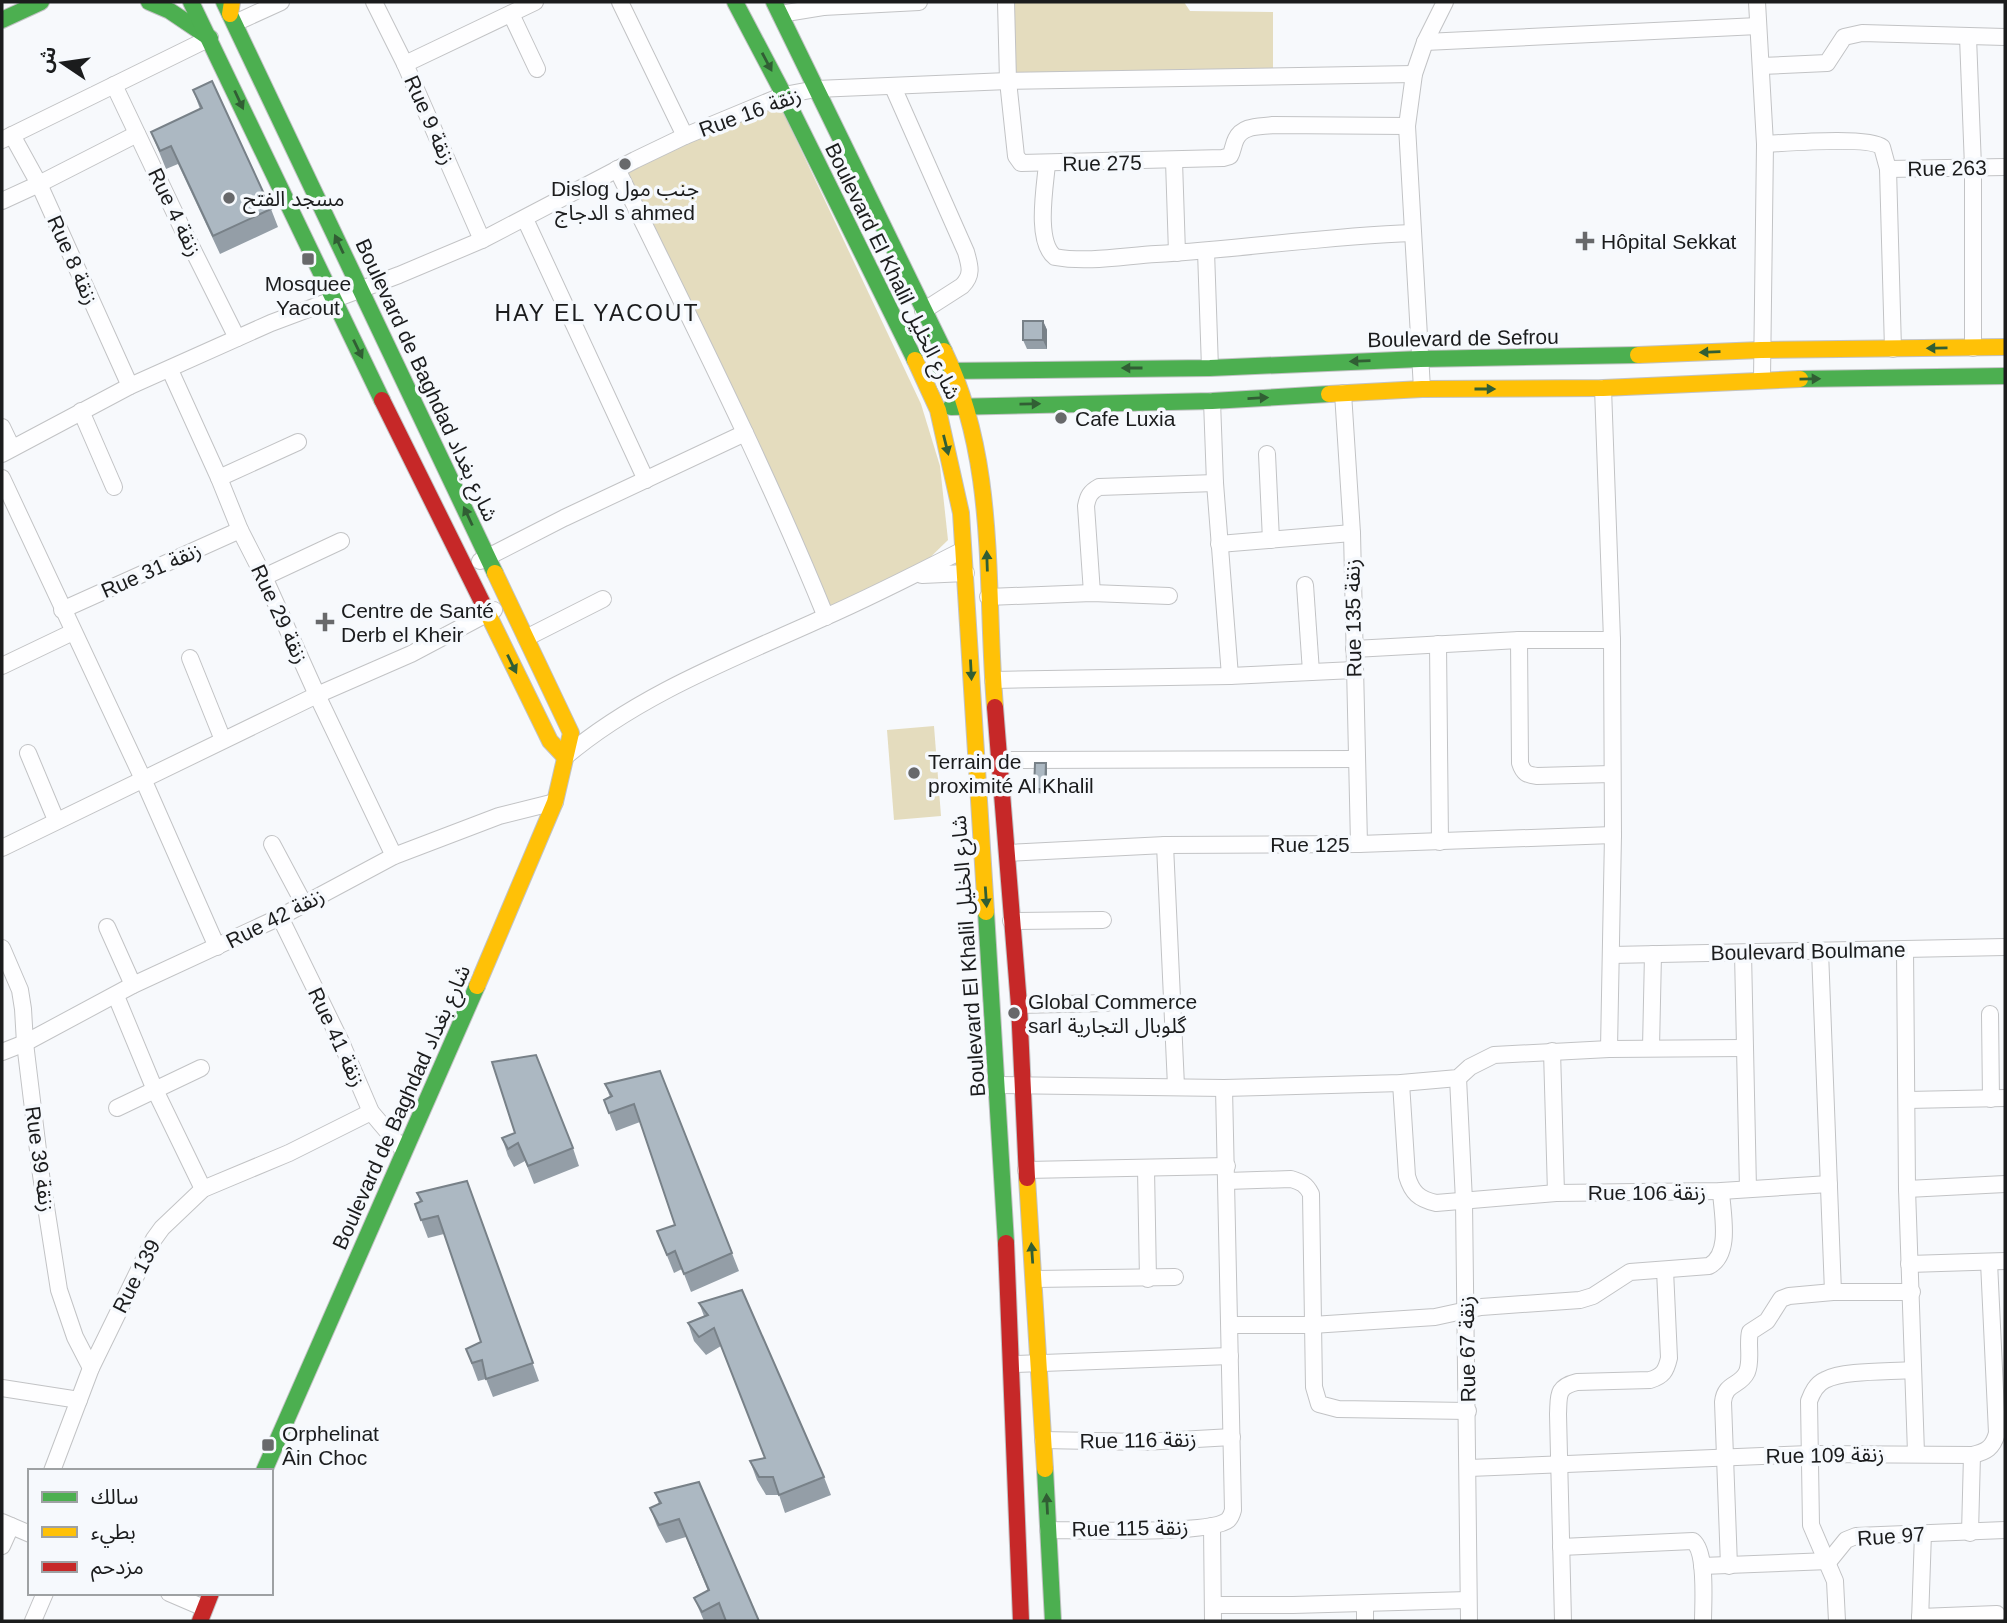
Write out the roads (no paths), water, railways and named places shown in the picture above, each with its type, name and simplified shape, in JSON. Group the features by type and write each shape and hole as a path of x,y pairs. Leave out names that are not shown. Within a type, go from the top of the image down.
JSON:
{"street":[{"path":"2,19 41,2"},
{"path":"149,2 170,11 210,38"},
{"path":"191,2 333,300 550,741 565,757 584,741 662,693 963,551"},
{"path":"230,10 281,2"},
{"name":"Rue 9 زنقة","path":"374,2 405,64 482,240"},
{"path":"405,64 535,2"},
{"path":"620,2 685,136"},
{"name":"Boulevard El Khalil شارع الخليل","path":"735,2 922,373 938,410 961,513 998,1086 1013,1364 1021,1621"},
{"path":"777,8 919,2"},
{"path":"1006,2 1008,81"},
{"path":"1422,389 1407,126 1414,74 1425,42 1445,2"},
{"path":"1757,2 1765,144 1762,379"},
{"name":"Boulevard El Khalil شارع الخليل","path":"777,8 953,370 967,405 977,445 985,496 993,680 1020,1004 1026,1170 1040,1362 1053,1621"},
{"name":"Boulevard de Baghdad شارع بغداد","path":"230,10 571,733 555,803 265,1469"},
{"path":"511,14 537,69"},
{"path":"1425,42 1758,26"},
{"path":"1761,66 1827,62 1849,35 1862,33 2005,37"},
{"path":"1968,37 1973,167 1973,348"},
{"path":"7,138 210,38"},
{"name":"Rue 16 زنقة","path":"237,338 482,240 685,136 784,95 817,89 1008,81 1414,74"},
{"name":"Rue 275","path":"1008,81 1016,156 1021,163 1201,160 1230,156 1237,136 1251,128 1273,125 1407,126"},
{"name":"Rue 4 زنقة","path":"114,85 237,338"},
{"path":"893,87 970,268 967,281 962,286 923,311"},
{"path":"2,201 137,134"},
{"name":"Rue 8 زنقة","path":"7,138 39,184 130,386"},
{"path":"1765,144 1874,142 1882,147 1888,169 1894,349"},
{"path":"1174,161 1177,253"},
{"path":"1046,164 1043,231 1046,247 1055,257 1083,259 1177,253 1358,235 1413,233"},
{"name":"Rue 263","path":"1888,169 2005,167"},
{"path":"617,169 745,433 826,617"},
{"path":"524,219 646,480"},
{"path":"1206,251 1210,368"},
{"path":"2,426 7,451 130,386 237,338"},
{"name":"Boulevard de Sefrou","path":"922,373 953,370 1210,368 1420,359 1628,356 1761,350 2005,348"},
{"path":"1628,356 1630,387"},
{"name":"Rue 29 زنقة","path":"170,370 240,530 394,856"},
{"path":"938,410 967,405 1212,401 1422,389 1603,388 1762,379 2005,376"},
{"path":"1603,388 1612,640 1609,1049"},
{"name":"Rue 135 زنقة","path":"1343,393 1352,533 1359,844"},
{"path":"1212,401 1215,483 1230,676"},
{"path":"81,411 114,487"},
{"path":"466,569 745,433"},
{"path":"219,478 298,442"},
{"path":"1268,454 1271,540"},
{"path":"2,478 143,779 217,947"},
{"path":"1092,593 1086,506 1088,496 1099,486 1215,483"},
{"name":"Rue 31 زنقة","path":"62,610 240,530"},
{"path":"1219,544 1352,533"},
{"path":"264,577 341,541"},
{"path":"912,577 966,573"},
{"path":"1305,585 1311,672"},
{"path":"988,597 1092,593 1169,596"},
{"path":"526,638 603,599"},
{"path":"2,848 317,695 411,654 510,603"},
{"path":"2,666 73,632"},
{"path":"1354,649 1519,640 1612,640"},
{"path":"1519,640 1520,763 1526,774 1611,774"},
{"path":"1438,644 1440,842"},
{"path":"190,658 223,740"},
{"path":"993,680 1230,676 1354,670"},
{"path":"28,753 55,820"},
{"path":"999,760 1357,758"},
{"name":"Rue 42 زنقة","path":"2,1052 25,1043 133,985 280,917 394,856 499,816 555,803"},
{"name":"Rue 125","path":"1007,853 1165,845 1359,844 1612,835"},
{"path":"272,844 304,904"},
{"path":"1165,845 1176,1086"},
{"name":"Rue 41 زنقة","path":"280,917 341,1042 371,1112 404,1151"},
{"path":"1011,921 1103,920"},
{"path":"107,927 133,985"},
{"name":"Boulevard Boulmane","path":"1611,956 2005,947"},
{"name":"Rue 39 زنقة","path":"2,948 20,990 41,1175 59,1290 75,1337 90,1368"},
{"path":"1905,949 1907,1189 1916,1454"},
{"path":"1820,951 1833,1292"},
{"path":"1743,953 1748,1189"},
{"path":"1651,1048 1653,954"},
{"path":"116,996 155,1090 203,1189"},
{"path":"1020,1004 1107,1003"},
{"path":"1907,1100 1998,1099 1998,1040 1990,1014"},
{"path":"998,1086 1224,1088 1401,1083 1458,1077 1470,1067 1494,1055 1609,1049 1744,1048"},
{"path":"1552,1051 1556,1193"},
{"path":"117,1108 201,1069"},
{"name":"Rue 67 زنقة","path":"1458,1077 1464,1201 1469,1621"},
{"name":"Rue 106 زنقة","path":"1401,1083 1407,1176 1410,1188 1426,1201 1436,1203 1556,1193 1721,1191 1829,1184"},
{"path":"1224,1088 1233,1510 1226,1521 1212,1526 1213,1613 1293,1613 1366,1603 1468,1600"},
{"name":"Rue 139","path":"53,1469 90,1368 162,1228 203,1189 289,1153 371,1112"},
{"path":"1026,1170 1146,1169 1300,1181 1307,1186 1311,1194 1314,1387 1320,1404 1327,1408 1468,1411"},
{"path":"1146,1169 1148,1279"},
{"path":"1907,1189 2005,1184"},
{"path":"1230,1325 1312,1325 1435,1317 1466,1310 1580,1300 1593,1296 1630,1272 1709,1266 1720,1256 1723,1242 1721,1191"},
{"path":"1909,1264 1997,1261 1997,1433 1995,1441 1987,1451 1972,1455 1970,1533"},
{"path":"1563,1621 1558,1407 1561,1390 1566,1385 1661,1377 1669,1358 1665,1270"},
{"path":"1034,1279 1175,1277"},
{"path":"1729,1566 1723,1395 1728,1387 1747,1372 1750,1332 1767,1321 1781,1299 1789,1296 1833,1292 1912,1292"},
{"path":"1013,1364 1230,1356"},
{"path":"1837,1621 1835,1581 1811,1525 1808,1402 1822,1380 1838,1375 1913,1370"},
{"path":"2,1388 79,1400"},
{"name":"Rue 116 زنقة","path":"1043,1440 1143,1442 1232,1437"},
{"name":"Rue 109 زنقة","path":"1469,1468 1809,1454 1972,1455"},
{"name":"Rue 115 زنقة","path":"1048,1530 1149,1531 1212,1526"},
{"path":"2,1546 19,1527"},
{"name":"Rue 97","path":"1702,1566 1829,1562 1851,1537 2005,1530"},
{"path":"1923,1533 1920,1619 1974,1618 1997,1614"},
{"path":"1561,1547 1693,1541 1699,1547 1702,1566 1703,1621"},
{"path":"1018,1579 1050,1578"},
{"path":"33,1621 44,1595"},
{"path":"174,1595 205,1608"},
{"path":"1365,1621 1366,1603"}],"place":[{"name":"Dislog جنب مول الدجاج s ahmed","path":"625,164"},
{"name":"مسجد الفتح","path":"229,198"},
{"name":"Hôpital Sekkat","path":"1585,241"},
{"name":"Mosquee Yacout","path":"308,259"},
{"name":"Cafe Luxia","path":"1061,418"},
{"name":"Centre de Santé Derb el Kheir","path":"325,622"},
{"name":"Terrain de proximité Al Khalil","path":"914,773"},
{"name":"Global Commerce sarl گلوبال التجارية","path":"1014,1013"},
{"name":"Orphelinat Âin Choc","path":"268,1445"}],"district":[{"name":"HAY EL YACOUT","path":"597,313"}]}
